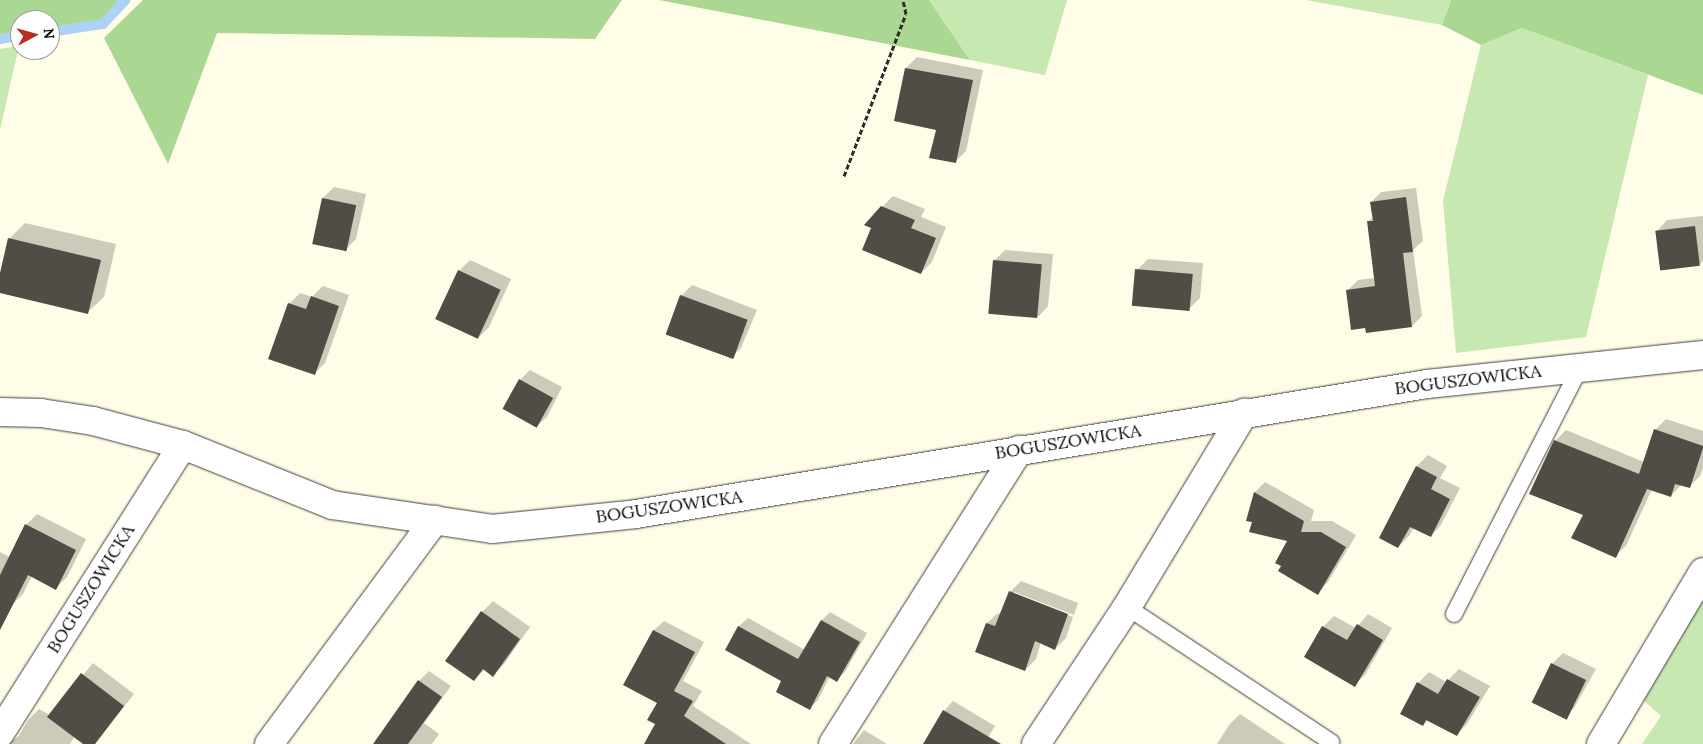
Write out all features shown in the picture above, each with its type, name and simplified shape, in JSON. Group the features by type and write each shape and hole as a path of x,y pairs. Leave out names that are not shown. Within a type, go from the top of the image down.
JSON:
{"street":[{"name":"BOGUSZOWICKA","path":"0,412 41,413 93,421 183,445 332,505 492,529 636,514 1427,384 1703,355"},
{"path":"1036,744 1127,607 1244,413"},
{"name":"BOGUSZOWICKA","path":"0,733 183,445"},
{"path":"833,744 1020,450"},
{"path":"269,744 435,520"},
{"path":"1601,744 1703,572"}],"lane":[{"path":"1454,614 1580,368"},
{"path":"1127,607 1331,742"}],"path":[{"path":"844,176 906,14 903,0"}],"green space":[{"path":"0,0 125,0 103,24 60,30 60,10 10,10 10,38 0,39"},
{"path":"143,0 622,0 595,39 217,33 168,164 104,38"},
{"path":"659,0 929,0 970,60"},
{"path":"929,0 1067,0 1045,75 970,60"},
{"path":"1306,0 1451,0 1442,25"},
{"path":"1451,0 1703,0 1703,95 1522,28 1481,45 1442,25"},
{"path":"1522,28 1648,75 1586,337 1456,353 1443,201 1481,45"},
{"path":"10,47 10,60 16,60 0,130 0,49"},
{"path":"1703,599 1703,744 1642,744 1661,716 1643,700"}],"building":[{"path":"905,68 973,80 956,163 929,158 936,130 894,121"},
{"path":"1406,197 1413,252 1403,253 1412,327 1366,333 1365,328 1351,330 1346,290 1375,286 1367,221 1373,221 1370,202"},
{"path":"322,198 356,205 346,251 312,244"},
{"path":"881,206 915,220 911,228 936,238 921,274 862,250 871,228 864,225"},
{"path":"1695,226 1700,266 1660,271 1655,231"},
{"path":"8,238 101,260 88,314 0,293 0,273"},
{"path":"993,260 1042,264 1037,318 988,314"},
{"path":"1135,269 1193,274 1190,311 1132,306"},
{"path":"458,270 501,290 478,339 435,319"},
{"path":"680,295 748,320 733,359 666,334"},
{"path":"311,296 339,306 315,375 268,359 288,303 306,309"},
{"path":"519,379 553,398 537,428 503,409"},
{"path":"1654,429 1703,446 1703,448 1690,488 1675,484 1671,497 1647,489 1616,558 1571,538 1583,515 1529,494 1554,440 1639,474"},
{"path":"1416,466 1437,477 1431,489 1450,499 1431,537 1410,527 1398,548 1379,538"},
{"path":"1254,492 1304,521 1301,532 1321,532 1346,547 1318,595 1278,571 1281,566 1275,563 1287,541 1249,532 1252,522 1246,521"},
{"path":"25,524 76,550 56,590 28,575 0,630 0,575"},
{"path":"1009,591 1068,614 1055,650 1035,641 1025,671 975,652 986,623 995,626"},
{"path":"481,611 520,639 493,677 483,669 474,681 445,661"},
{"path":"821,620 860,642 837,682 827,676 810,710 776,692 781,681 725,650 738,626 798,659"},
{"path":"1357,624 1383,640 1355,687 1304,657 1322,626 1347,640"},
{"path":"653,630 695,652 674,691 693,701 684,716 726,744 644,744 655,724 647,720 657,703 623,685"},
{"path":"1551,663 1586,680 1567,720 1532,703"},
{"path":"81,673 124,706 95,744 83,744 47,717"},
{"path":"1447,679 1480,697 1457,736 1426,720 1423,726 1400,714 1417,682 1438,694"},
{"path":"418,680 442,697 408,744 373,744"},
{"path":"943,710 1001,744 923,744"}],"waterway":[{"path":"60,30 103,24 125,0"},
{"path":"0,39 10,38"}]}
